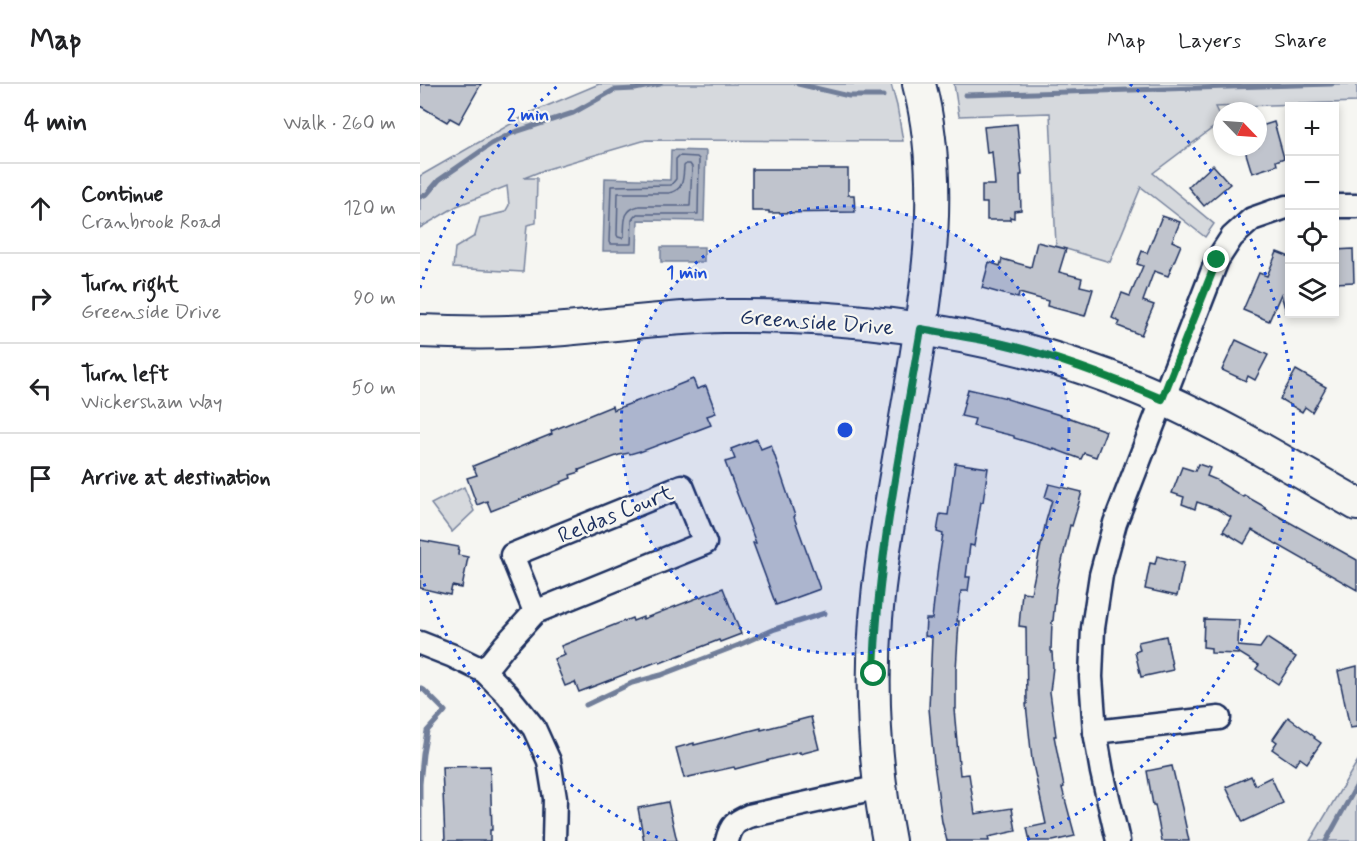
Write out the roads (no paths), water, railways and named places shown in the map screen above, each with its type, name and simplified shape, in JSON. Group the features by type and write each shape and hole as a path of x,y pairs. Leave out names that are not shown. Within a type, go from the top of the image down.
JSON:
{"street":[{"path":"889,841 880,787 874,674 883,558 921,329 929,265 932,196 929,138 919,84"},
{"path":"1339,206 1357,206"},
{"path":"1118,841 1095,732 1092,677 1093,628 1101,575 1115,523 1217,260 1232,237 1252,219 1285,207"},
{"name":"Greenside Drive","path":"420,331 499,333 671,319 757,315 850,320 921,329 1003,344 1115,379 1162,399 1214,423 1357,504"},
{"name":"Reldas Court","path":"484,671 504,645 535,612 705,543 682,486 512,555 535,612"},
{"path":"420,644 484,671 507,694 534,728 549,761 555,798 554,841"},
{"path":"1095,732 1219,718"},
{"path":"727,841 736,822 749,816 880,787"}],"water":[{"path":"671,150 706,151 704,221 638,220 637,251 603,251 605,178 670,180"},
{"path":"661,247 704,247 704,262 661,262"}],"waterway":[{"path":"420,197 427,194 439,180 491,144 512,133 573,113 614,90 660,84"},
{"path":"798,84 849,96 883,96"},
{"path":"965,95 1332,84"},
{"path":"586,705 632,683 661,675 775,629 825,613"},
{"path":"420,688 445,711 427,731 420,784 420,841"},
{"path":"1326,841 1357,785"}]}
